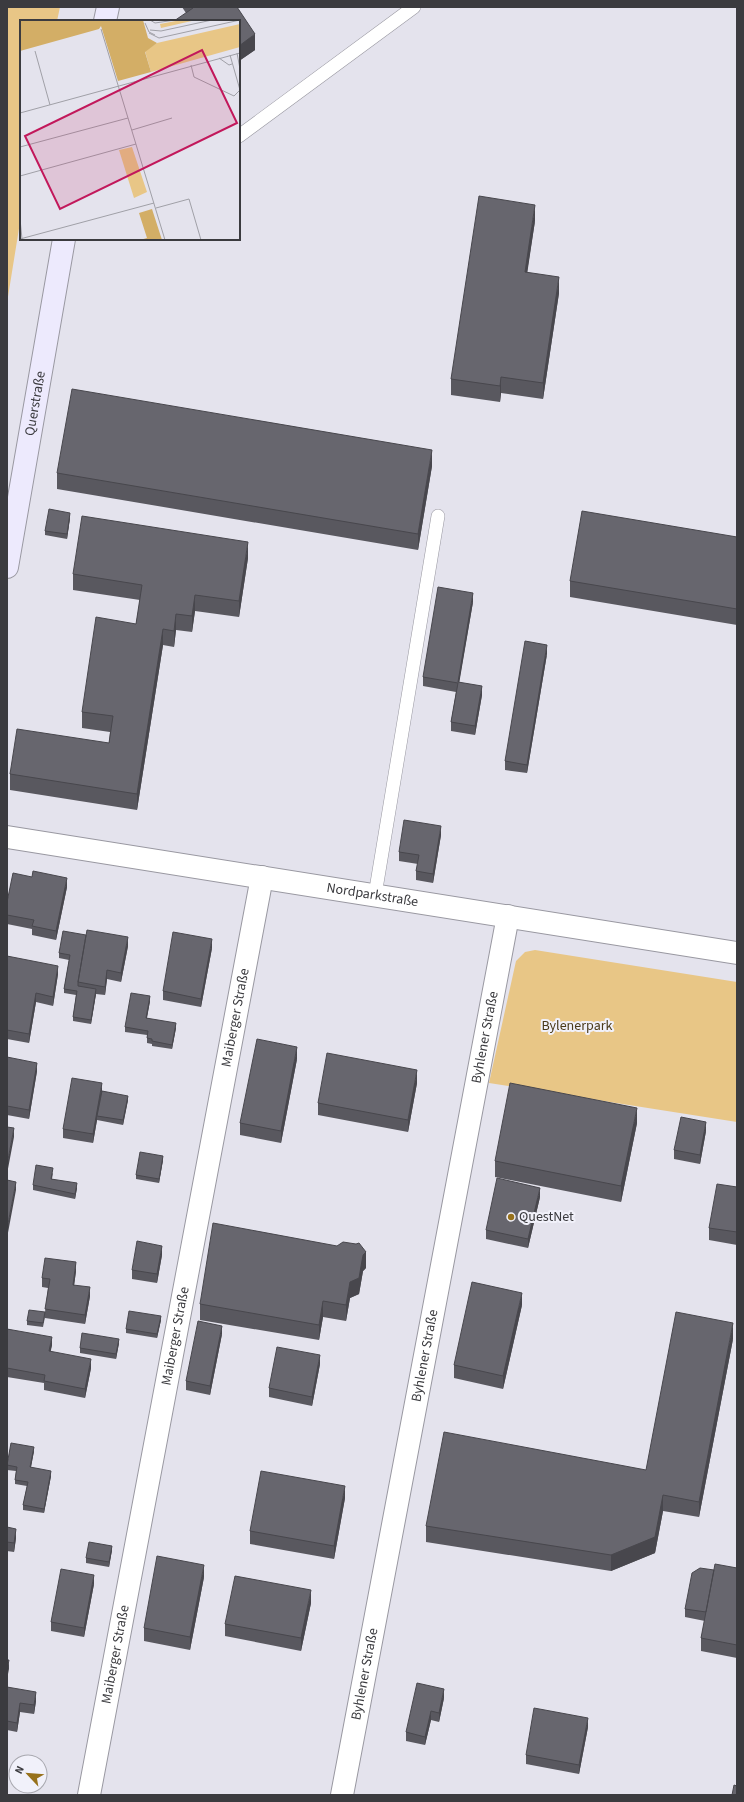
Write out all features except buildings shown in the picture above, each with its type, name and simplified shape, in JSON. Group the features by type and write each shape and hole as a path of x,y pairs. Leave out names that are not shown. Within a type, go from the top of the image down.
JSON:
{"street":[{"path":"105,20 108,7"},
{"name":"Querstraße","path":"7,567 64,240"},
{"name":"Nordparkstraße","path":"7,837 737,953"},
{"name":"Maiberger Straße","path":"89,1795 262,877"},
{"name":"Byhlener Straße","path":"342,1795 508,916"}],"lane":[{"path":"240,135 414,7"},
{"path":"375,895 438,516"}],"green space":[{"path":"7,7 60,7 57,20 20,20 20,222 7,303"},
{"name":"Bylenerpark","path":"535,950 737,982 737,1122 489,1083 516,961 525,952"}],"place":[{"name":"QuestNet","path":"511,1217"}]}
